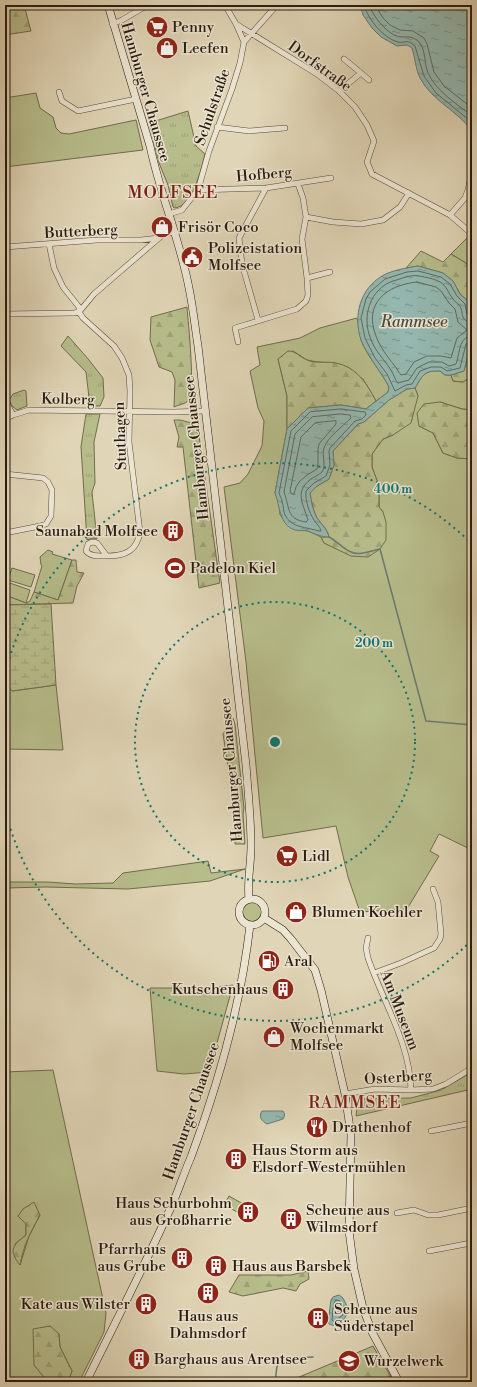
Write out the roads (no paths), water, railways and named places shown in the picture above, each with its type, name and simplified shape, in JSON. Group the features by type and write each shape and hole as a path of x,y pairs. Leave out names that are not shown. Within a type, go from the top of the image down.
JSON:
{"main road":[{"name":"Hamburger Chaussee","path":"108,5 112,24 136,99 189,288 198,346 246,765 251,826 251,856 248,881 249,899"},
{"path":"249,899 256,900 262,904 265,911 264,918 258,924 250,925 242,920 239,912 242,904 249,899"},
{"path":"264,918 284,932 311,963 315,970 326,1006 345,1094 351,1135 349,1230 354,1269 363,1308 372,1332 399,1382"},
{"name":"Hamburger Chaussee","path":"86,1382 172,1204 201,1129 220,1072 241,985 250,925"}],"street":[{"path":"112,24 148,5"},
{"path":"225,5 244,42 277,5"},
{"name":"Dorfstraße","path":"236,24 317,74 339,91 355,107 367,125 374,141 367,162 372,174 450,215 472,234"},
{"name":"Schulstraße","path":"169,214 182,210 198,190 217,127 232,90 240,63 244,42"},
{"path":"344,59 369,80"},
{"path":"339,91 361,73"},
{"path":"59,92 62,101 78,111 136,99"},
{"path":"217,127 249,131 285,128"},
{"path":"450,215 465,198 472,171"},
{"name":"Hofberg","path":"198,190 266,188 331,178"},
{"path":"238,342 235,328 297,309 306,301 308,295 307,278 302,239 306,217 303,198 298,184"},
{"path":"258,320 242,264 239,238 266,188"},
{"path":"306,217 333,222 361,224 383,220 400,207 409,193"},
{"path":"5,314 79,312 94,294 159,238 164,234 174,232"},
{"name":"Butterberg","path":"5,247 97,240 141,240 159,238"},
{"name":"Stuthagen","path":"49,244 54,268 63,287 79,307 79,312 83,318 114,346 122,358 129,375 129,442 140,532 139,540 136,546 130,551 122,554 107,556"},
{"path":"307,278 330,272"},
{"path":"5,400 13,415"},
{"name":"Kolberg","path":"5,420 13,415 29,410 130,412 205,411"},
{"path":"5,474 43,478 48,482 52,490 51,516 46,524 5,533"},
{"path":"374,973 434,948 437,944 440,939 441,931 438,902 433,889"},
{"name":"Am Museum","path":"368,938 366,948 374,973 400,1036 408,1066 411,1090"},
{"name":"Osterberg","path":"345,1094 375,1089 425,1090 440,1087 472,1068"},
{"path":"431,1131 472,1123"},
{"path":"398,1213 414,1210 438,1215 472,1207 472,1217"},
{"path":"429,1251 471,1246 472,1231"}],"water":[{"path":"360,5 472,5 472,131 425,86 420,78 412,48 407,45 397,46 381,37 372,28 363,15"},
{"name":"Rammsee","path":"418,266 443,273 453,281 460,294 469,302 472,338 464,371 451,375 445,375 440,371 427,373 422,377 415,388 407,389 389,400 364,422 358,424 333,451 334,465 329,479 317,486 310,493 312,506 317,518 326,529 329,537 290,528 283,520 275,493 287,429 308,408 341,405 366,409 388,392 389,387 361,340 358,322 360,304 368,288 374,281 386,274 404,268"},
{"path":"262,1111 283,1111 284,1116 283,1119 267,1124 261,1119 260,1115"},
{"path":"339,1295 343,1298 349,1310 346,1317 339,1324 329,1324 331,1300 333,1297"}],"waterway":[{"path":"329,537 348,551 358,554 380,549 426,721 472,725"},
{"path":"274,1382 277,1365 281,1359 313,1357"}],"place":[{"name":"Penny","path":"157,27"},
{"name":"Leefen","path":"167,48"},
{"name":"Frisör Coco","path":"162,227"},
{"name":"Polizeistation Molfsee","path":"192,257"},
{"name":"Saunabad Molfsee","path":"173,531"},
{"name":"Padelon Kiel","path":"175,568"},
{"name":"Lidl","path":"287,856"},
{"name":"Blumen Koehler","path":"296,912"},
{"name":"Aral","path":"269,961"},
{"name":"Kutschenhaus","path":"283,989"},
{"name":"Wochenmarkt Molfsee","path":"274,1037"},
{"name":"Drathenhof","path":"317,1127"},
{"name":"Haus Storm aus Elsdorf-Westermühlen","path":"236,1159"},
{"name":"Haus Schurbohm aus Großharrie","path":"248,1212"},
{"name":"Scheune aus Wilmsdorf","path":"291,1219"},
{"name":"Pfarrhaus aus Grube","path":"182,1258"},
{"name":"Haus aus Barsbek","path":"216,1266"},
{"name":"Haus aus Dahmsdorf","path":"208,1293"},
{"name":"Kate aus Wilster","path":"146,1304"},
{"name":"Scheune aus Süderstapel","path":"318,1318"},
{"name":"Barghaus aus Arentsee","path":"139,1359"},
{"name":"Wurzelwerk","path":"349,1361"}],"district":[{"name":"MOLFSEE","path":"173,192"},
{"name":"RAMMSEE","path":"355,1102"}]}
